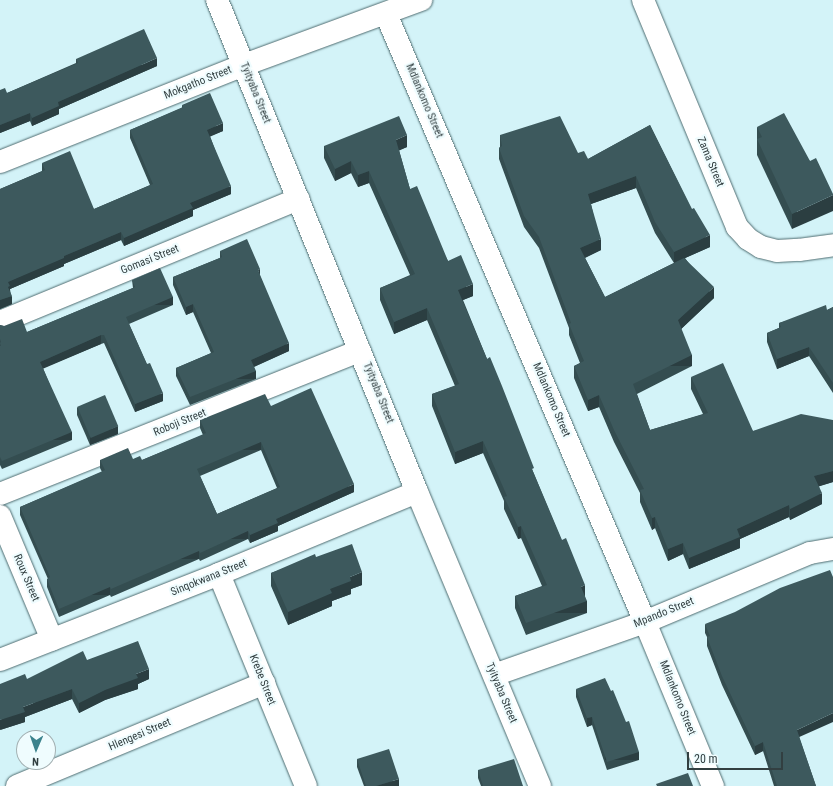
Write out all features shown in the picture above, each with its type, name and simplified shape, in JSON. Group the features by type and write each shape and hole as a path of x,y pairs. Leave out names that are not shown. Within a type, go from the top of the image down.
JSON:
{"street":[{"name":"Tyityaba Street","path":"217,0 417,492 540,786"},
{"name":"Mokgatho Street","path":"0,162 244,65 421,0"},
{"name":"Zama Street","path":"643,0 737,227 748,239 761,247 777,251 799,250 833,245"},
{"name":"Mdlankomo Street","path":"386,14 645,622 713,786"},
{"name":"Gomasi Street","path":"0,322 299,199"},
{"name":"Roboji Street","path":"0,494 360,351"},
{"name":"Sinqokwana Street","path":"0,660 219,574 417,492"},
{"name":"Roux Street","path":"0,516 52,640"},
{"name":"Mpando Street","path":"494,675 645,622 810,553 833,549"},
{"name":"Krebe Street","path":"219,574 306,786"},
{"name":"Hlengesi Street","path":"17,786 41,781 264,683"}],"building":[{"path":"144,29 157,58 58,102 59,106 32,118 30,113 0,125 0,90 5,88 7,93 78,63 76,59"},
{"path":"210,93 223,123 207,130 231,186 190,203 193,208 124,238 121,232 8,282 10,286 8,287 12,296 0,300 0,189 45,170 42,163 70,151 94,209 153,184 130,130 183,107 182,105"},
{"path":"784,113 810,161 816,158 833,194 792,214 757,139 762,137 757,127"},
{"path":"399,116 407,135 396,140 410,189 417,186 448,261 461,255 473,284 458,290 487,359 490,357 534,468 532,469 562,540 566,538 585,585 581,587 587,601 526,623 515,596 547,585 521,526 518,527 504,497 507,496 483,441 455,452 432,394 459,384 427,308 394,322 380,288 415,274 369,171 358,175 351,161 335,169 324,146"},
{"path":"560,116 578,153 584,151 588,159 650,125 692,209 694,208 710,235 674,252 655,222 636,176 588,194 601,239 580,248 605,297 684,258 714,287 678,320 692,355 633,384 650,430 708,413 691,377 723,363 753,431 801,414 833,420 833,471 814,476 822,493 790,509 789,505 737,529 740,537 689,558 683,543 668,549 655,517 652,518 640,490 644,489 614,430 599,395 588,400 574,366 584,361 569,324 571,323 539,237 524,216 499,148 502,146 500,135"},
{"path":"247,239 260,269 258,270 289,343 251,360 256,371 190,397 176,368 214,352 193,304 186,307 173,277 222,257 220,251"},
{"path":"160,268 173,297 126,317 147,364 150,363 163,393 135,404 104,335 101,335 40,362 72,432 2,461 0,457 0,325 4,326 22,319 27,332 135,287 132,280"},
{"path":"826,305 827,310 833,307 833,383 809,347 777,359 767,333 781,327 779,323"},
{"path":"311,388 354,484 276,519 278,523 250,535 248,531 200,553 199,551 111,589 110,587 59,609 47,579 50,577 20,507 105,470 100,460 128,448 133,459 140,456 142,460 206,433 200,420 265,394 271,406","holes":["261,442 280,487 217,514 197,469"]},
{"path":"105,395 118,426 91,438 77,407"},
{"path":"352,544 362,572 350,577 351,581 330,589 332,593 288,612 271,573 315,554 316,557"},
{"path":"830,570 833,577 833,713 797,730 816,786 777,786 763,742 755,746 722,676 707,637 710,636 705,624 735,612 780,588"},
{"path":"138,641 149,669 136,674 138,678 105,690 79,703 72,689 23,707 25,712 0,720 0,684 25,674 27,679 83,651 87,660"},
{"path":"605,678 611,691 613,690 626,722 629,721 639,752 607,762 592,717 587,718 576,689"},
{"path":"389,749 399,779 376,786 366,786 357,759"},
{"path":"514,759 523,786 483,786 478,770"},
{"path":"688,773 693,786 657,786 656,784"}]}
